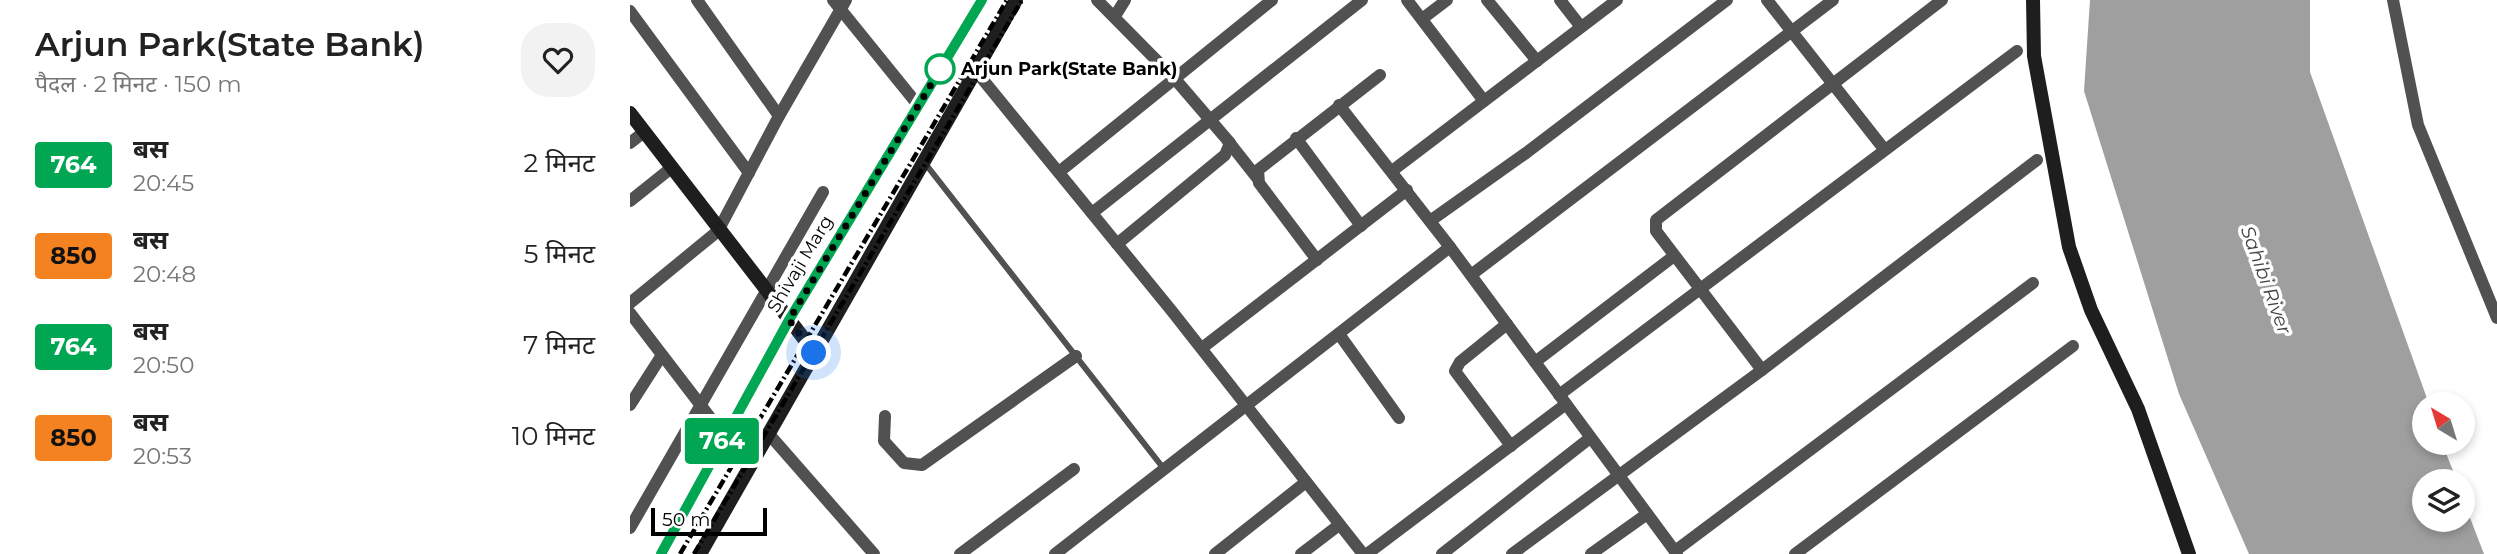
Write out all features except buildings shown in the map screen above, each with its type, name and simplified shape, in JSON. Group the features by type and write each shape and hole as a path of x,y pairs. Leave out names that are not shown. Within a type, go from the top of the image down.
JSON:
{"main road":[{"name":"Shivaji Marg","path":"662,554 789,320 982,0"},
{"path":"700,554 1016,0"},
{"path":"2033,0 2034,56 2069,247 2091,310 2138,409 2189,554"},
{"path":"630,113 670,169 814,353"}],"street":[{"path":"697,0 779,116"},
{"path":"1097,0 1175,79 1228,141 1317,260"},
{"path":"1115,16 1125,0"},
{"path":"1059,172 1272,0"},
{"path":"1092,213 1211,122 1362,0"},
{"path":"1407,0 1484,101"},
{"path":"1422,19 1447,0"},
{"path":"1487,0 1537,61"},
{"path":"1560,0 1581,27"},
{"path":"1392,171 1617,0"},
{"path":"1430,221 1526,153 1727,0"},
{"path":"1767,0 1884,149"},
{"path":"1471,275 1833,0"},
{"path":"1762,370 1674,256 1656,230 1656,220 1942,0"},
{"path":"2393,0 2418,125 2497,318"},
{"path":"630,303 718,231 840,3 918,105"},
{"path":"630,11 748,173"},
{"path":"975,70 1202,348 1339,525 1365,554 1511,446 1699,288 2017,51"},
{"path":"1258,179 1258,170 1262,165 1380,75"},
{"path":"1339,106 1450,247 1676,553 2033,283"},
{"path":"630,143 644,132"},
{"path":"1296,138 1361,226"},
{"path":"1117,244 1225,155 1230,149 1228,141"},
{"path":"1512,554 1762,370 2036,160"},
{"path":"630,201 670,169"},
{"path":"1202,348 1407,190"},
{"path":"630,528 823,192"},
{"path":"1055,554 1450,247"},
{"path":"1535,362 1674,256"},
{"path":"630,313 725,437"},
{"path":"1507,324 1460,362 1455,370 1511,446"},
{"path":"1339,334 1399,418"},
{"path":"1795,554 2073,346"},
{"path":"630,405 662,355"},
{"path":"885,416 884,441 904,463 922,465 1076,356"},
{"path":"768,433 874,554"},
{"path":"1442,554 1590,438"},
{"path":"960,554 1074,469"},
{"path":"1215,554 1306,482"},
{"path":"1591,554 1647,514"},
{"path":"1301,554 1339,525"}],"lane":[{"path":"924,161 1164,469"}],"water":[{"name":"Sahibi River","path":"2090,0 2310,0 2310,72 2425,392 2412,392 2412,455 2447,455 2452,469 2412,469 2412,532 2475,531 2484,554 2249,554 2179,394 2084,91"}],"railway":[{"path":"680,554 1007,0"},
{"path":"694,554 1022,0"}],"bus line":[{"name":"764","path":"661,554 789,320 982,0"}],"place":[{"name":"Arjun Park(State Bank)","path":"940,69"}],"route":[{"path":"814,353 789,320 944,63 940,69"}]}
